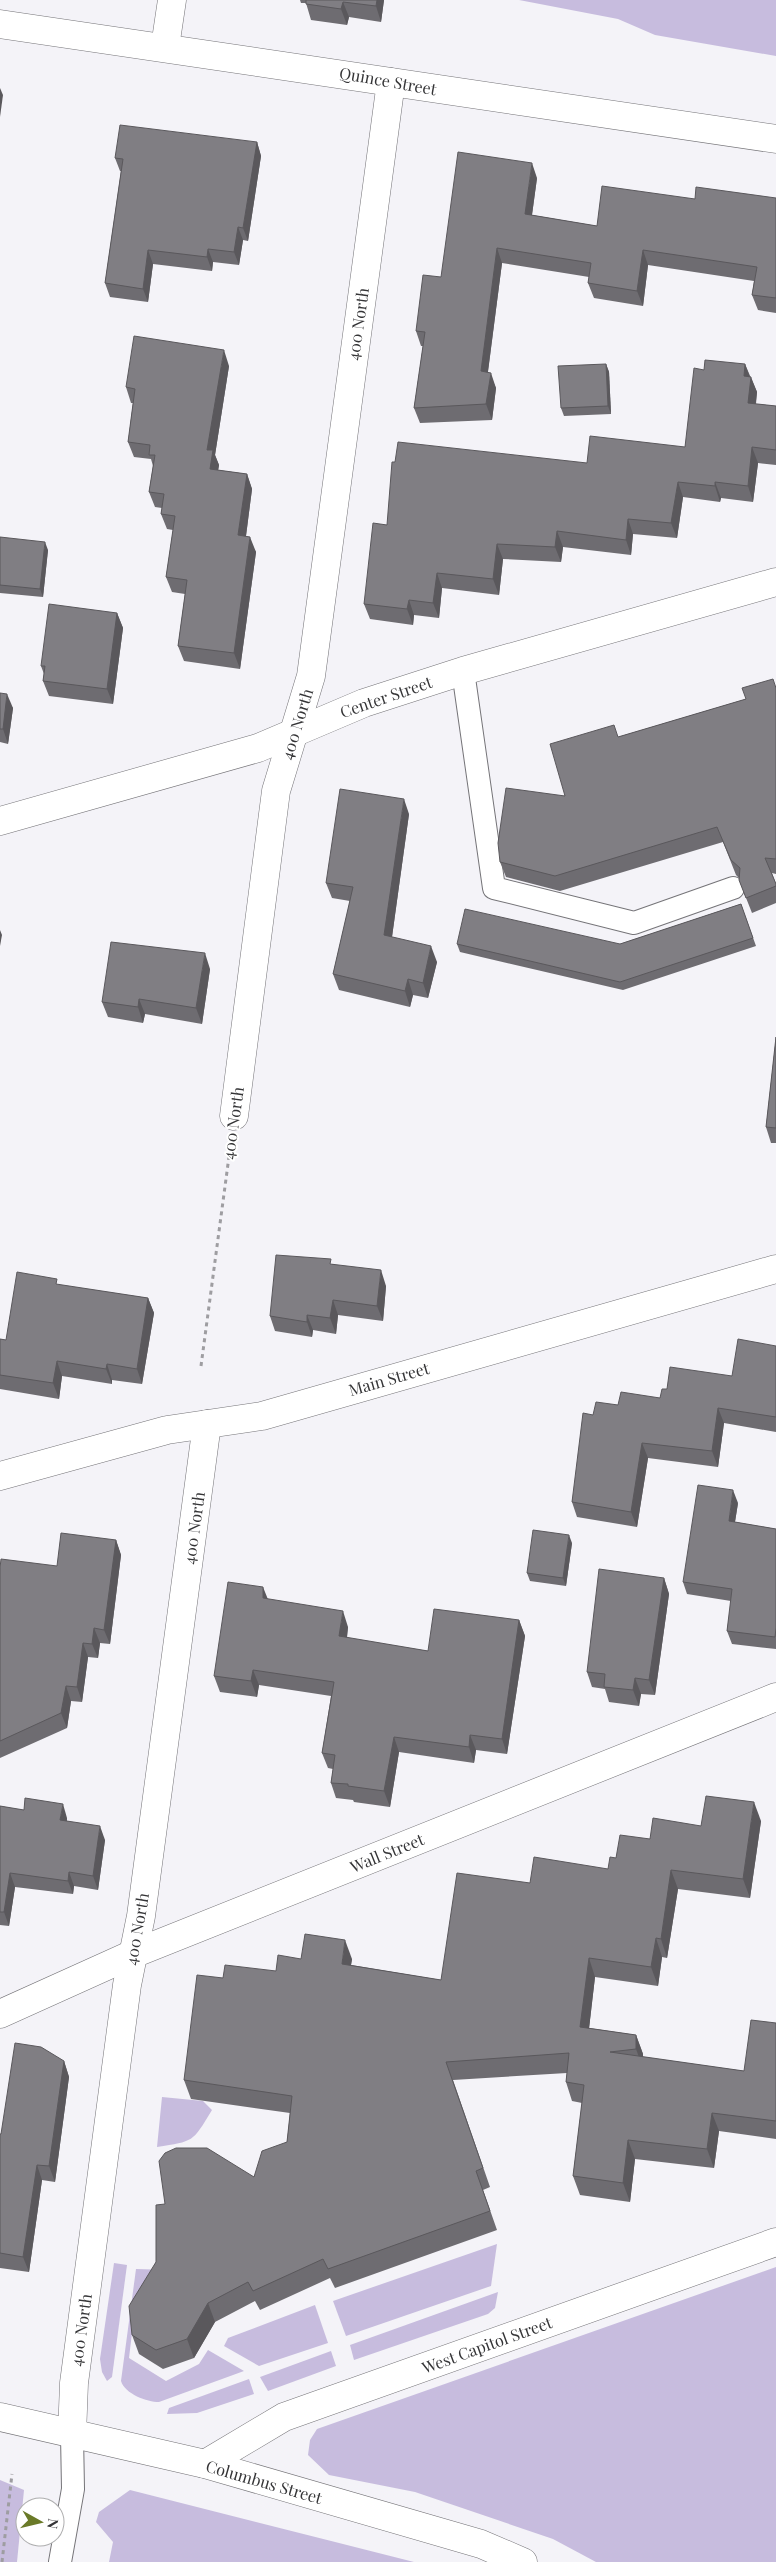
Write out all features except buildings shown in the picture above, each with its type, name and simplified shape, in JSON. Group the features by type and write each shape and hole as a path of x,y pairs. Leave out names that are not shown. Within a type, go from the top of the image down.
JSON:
{"street":[{"path":"166,47 172,0"},
{"name":"Quince Street","path":"0,24 776,138"},
{"name":"400 North","path":"234,1116 248,1021 276,791 311,676 391,82"},
{"name":"Center Street","path":"0,821 258,748 364,703 463,670 776,582"},
{"name":"Main Street","path":"0,1476 167,1430 262,1416 776,1269"},
{"name":"400 North","path":"72,2434 74,2383 127,1985 143,1906 206,1424"},
{"name":"Wall Street","path":"0,2014 133,1954 776,1697"},
{"name":"West Capitol Street","path":"205,2464 284,2417 776,2242"},
{"name":"Columbus Street","path":"0,2416 205,2464 482,2544 523,2562"}],"lane":[{"path":"463,670 494,888 634,923 733,888"},
{"path":"60,2562 73,2489 72,2434"}],"path":[{"name":"400 North","path":"201,1366 234,1116"},
{"path":"2,2562 12,2474"}],"shaded area":[{"path":"519,0 776,0 776,56 655,35 618,19"},
{"path":"162,2097 203,2101 212,2110 196,2135 191,2139 157,2147"},
{"path":"497,2244 491,2286 346,2336 333,2301"},
{"path":"114,2263 127,2265 112,2377 107,2381 102,2372 100,2359"},
{"path":"776,2267 776,2562 596,2562 553,2539 415,2492 329,2475 308,2455 310,2440 317,2429"},
{"path":"136,2269 171,2270 132,2333 129,2358 166,2381 199,2364 208,2350 244,2371 159,2402 143,2399 127,2390 121,2381"},
{"path":"498,2292 495,2308 488,2314 354,2360 350,2345"},
{"path":"315,2305 328,2343 259,2366 224,2346 228,2338"},
{"path":"331,2351 336,2366 268,2391 260,2377"},
{"path":"249,2379 254,2394 197,2413 167,2414 169,2408"},
{"path":"0,2480 24,2490 23,2497 15,2497 15,2547 18,2547 17,2562 0,2562"},
{"path":"130,2490 414,2562 109,2562 113,2542 96,2522 99,2512"}]}
